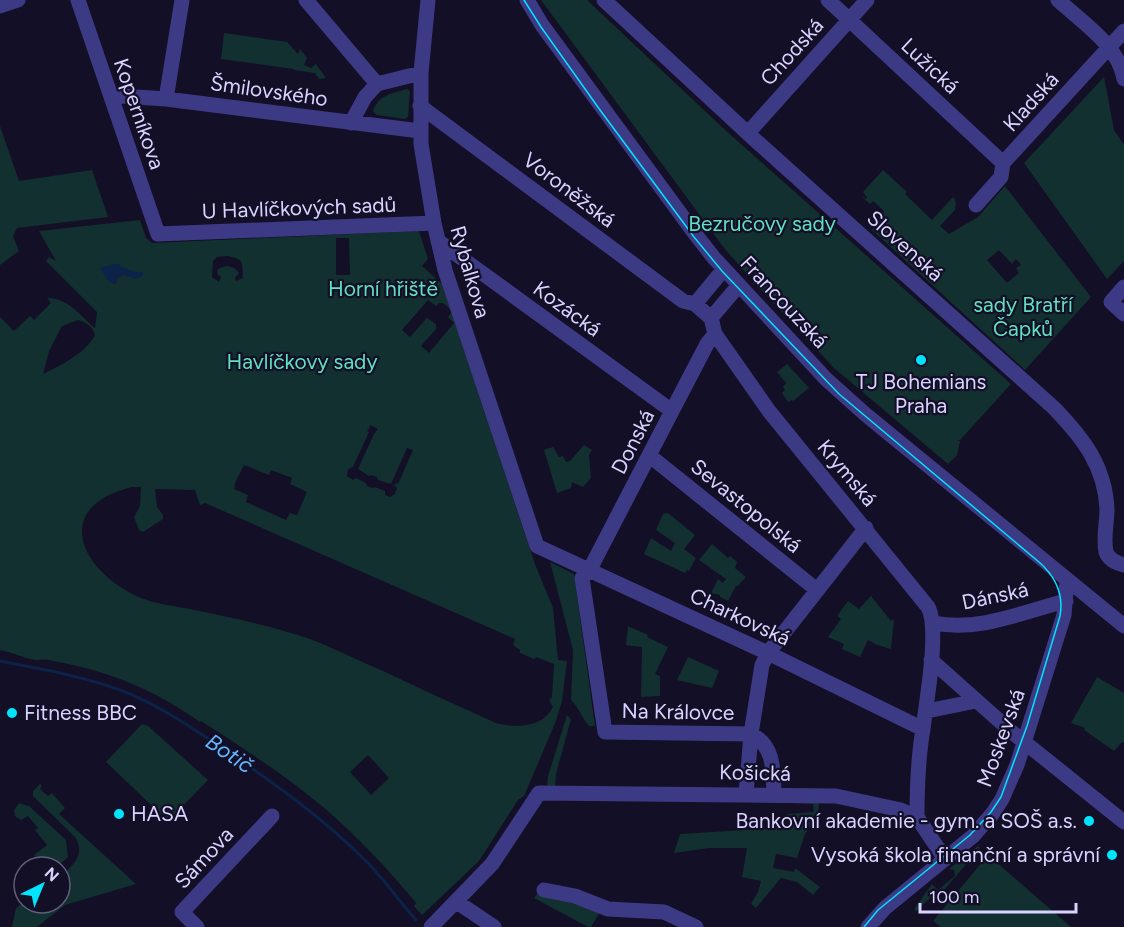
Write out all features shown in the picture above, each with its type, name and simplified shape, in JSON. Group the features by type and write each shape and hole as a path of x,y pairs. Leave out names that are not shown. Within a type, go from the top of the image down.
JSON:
{"street":[{"path":"0,6 18,0"},
{"name":"Koperníkova","path":"78,0 158,234 166,234"},
{"path":"166,99 182,0"},
{"path":"302,0 377,84"},
{"name":"Rybalkova","path":"428,0 421,73 420,131 434,223 445,270 537,546"},
{"name":"Francouzská","path":"527,0 542,26 696,235 739,285 853,404 1124,626"},
{"name":"Slovenská","path":"604,0 748,133 1054,408 1082,439 1097,462 1104,486 1107,512 1106,552 1117,562"},
{"name":"Lužická","path":"828,0 1003,163"},
{"name":"Chodská","path":"748,133 867,0"},
{"path":"1058,0 1108,47 1121,64 1124,80"},
{"name":"Kladská","path":"976,205 1001,177 1003,163 1124,31"},
{"path":"351,123 365,97 377,84 421,73"},
{"name":"Šmilovského","path":"112,99 121,96 166,99 420,131"},
{"name":"Voroněžská","path":"420,106 683,301 695,304 711,318"},
{"name":"U Havlíčkových sadů","path":"166,234 434,223"},
{"name":"Kozácká","path":"438,242 672,411"},
{"path":"695,304 724,269"},
{"path":"711,318 739,285"},
{"path":"1124,287 1111,302 1124,314"},
{"name":"Krymská","path":"711,318 715,334 776,419 928,607 933,623 917,817"},
{"name":"Donská","path":"590,569 707,344 715,334"},
{"name":"Sevastopolská","path":"650,456 817,590"},
{"path":"746,794 762,665 768,653 866,528"},
{"name":"Charkovská","path":"537,546 768,653 923,729"},
{"name":"Na Královce","path":"590,569 582,578 605,732 752,734"},
{"name":"Moskevská","path":"868,927 879,914 945,859 978,839 983,826 1002,799 1017,765 1064,615 1067,581"},
{"name":"Dánská","path":"933,623 961,626 989,622 1066,601"},
{"path":"931,660 976,701 1124,822"},
{"path":"927,711 976,701"},
{"path":"752,734 767,747 773,763 774,794"},
{"name":"Košická","path":"454,905 492,864 539,793 836,796 902,810 917,817"},
{"name":"Sámova","path":"197,927 182,912 272,816"},
{"path":"917,817 945,859"},
{"path":"544,890 575,896 608,909 664,912 696,927"},
{"path":"431,927 454,905 494,927"}],"green space":[{"name":"Bezručovy sady","path":"541,0 587,0 724,129 1011,384 957,441 960,441 957,455 948,464 834,368 752,280 756,274 751,268 745,272 724,248"},
{"path":"224,33 287,42 298,54 300,49 307,58 304,65 311,68 316,64 326,78 319,79 315,73 293,69 221,59"},
{"name":"sady Bratří Čapků","path":"1104,77 1114,130 1124,145 1124,261 1107,279 1024,163"},
{"path":"407,89 410,91 408,117 405,119 377,115 373,112 382,98"},
{"path":"0,126 19,181 92,170 108,217 17,228 13,236 19,251 0,265"},
{"name":"sady Bratří Čapků","path":"883,170 932,220 954,198 955,210 940,226 949,234 978,217 1005,186 1091,297 1025,370 872,230 883,217 881,215 884,211 873,201 870,204 860,195 866,199 863,192","holes":["999,250 1012,264 1016,259 1021,265 1016,268 1019,273 1007,283 987,260"]},
{"name":"Havlíčkovy sady","path":"140,220 146,238 152,243 419,231 428,259 422,266 442,284 535,564 553,608 558,660 567,661 562,701 556,721 524,796 518,800 479,861 422,915 414,906 416,903 394,878 336,818 279,773 201,721 147,690 110,675 71,664 35,660 0,650 0,317 14,331 30,316 34,320 51,303 47,298 68,304 95,328 97,312 46,261 49,257 56,261 39,231","holes":["336,238 349,238 350,275 336,275","227,256 240,260 243,278 236,281 235,278 239,273 234,268 226,266 217,270 221,277 219,282 212,277 213,261 217,257","428,300 436,306 443,303 450,309 451,313 448,317 454,323 429,353 421,346 436,329 436,324 427,318 410,337 402,330","78,320 89,325 95,335 79,353 43,374 49,351 62,326","370,425 378,429 358,469 369,476 377,477 378,480 391,484 407,448 413,450 398,484 394,486 397,487 395,494 390,497 385,495 385,491 372,488 356,478 353,480 347,476 348,469 353,467 369,432 367,430","244,465 269,475 271,470 292,478 290,484 307,492 297,515 290,513 286,520 246,502 248,495 234,489","132,487 141,487 140,506 134,517 139,530 143,532 163,519 157,507 155,489 195,490 200,505 205,503 515,639 513,645 520,650 520,653 554,664 552,697 549,700 553,707 536,723 520,726 496,723 310,639 253,623 148,601 134,595 114,583 99,569 88,553 82,537 83,522 91,508 107,496","368,755 389,778 371,795 350,772"]},
{"path":"787,364 809,388 793,401 788,402 782,393 786,383 777,372"},
{"path":"584,445 592,450 589,455 591,478 583,487 572,482 571,488 557,493 544,450 553,447 559,457 563,456 566,462 570,461"},
{"path":"668,513 695,535 684,549 696,558 689,571 685,573 644,554 651,538 671,551 675,543 656,530 663,514"},
{"path":"712,544 728,558 730,556 737,562 735,568 746,577 736,586 728,601 720,595 711,593 718,579 723,583 726,579 699,560"},
{"path":"550,562 574,574 595,726 589,726 571,700 573,650"},
{"path":"871,596 891,621 894,619 891,649 868,640 860,657 842,649 844,644 828,637 841,619 837,616 848,601 859,609"},
{"path":"628,626 668,647 655,674 660,676 660,696 641,697 642,647 626,645"},
{"path":"688,657 719,671 712,688 677,680"},
{"path":"1097,677 1124,693 1124,743 1122,742 1114,751 1084,730 1085,728 1071,723"},
{"path":"567,715 571,719 556,774 555,787 547,787 548,776"},
{"path":"142,724 148,726 208,780 168,821 106,762"},
{"path":"40,784 42,786 40,789 48,796 52,793 65,808 59,814 136,884 72,903 72,865 79,854 78,843 75,837 33,796 33,791"},
{"path":"19,803 29,806 66,840 68,855 34,855 47,845 35,830 38,828 28,816 21,820 15,816 14,810"},
{"path":"819,803 818,814 805,834 797,858 776,854 773,868 794,872 795,868 820,887 813,895 797,882 781,878 756,908 751,904 761,881 742,877 747,848 709,848 674,853 680,834 778,828 788,825 787,814 814,812 813,804 786,804"},
{"path":"978,846 980,848 944,890 938,891 915,912 915,908 932,884 938,890 955,876 954,870 949,869"},
{"path":"988,855 1071,927 941,927 933,921"},
{"path":"539,892 571,898 600,912 591,927 588,927 534,898"},
{"path":"15,915 52,915 37,927 12,927"}],"water":[{"path":"114,264 143,272 143,275 138,279 123,275 117,279 116,284 110,283 100,268"}],"waterway":[{"name":"Botič","path":"0,661 106,685 146,701 183,722 276,786 332,829 373,868 416,920"}],"tram line":[{"path":"524,0 600,110 722,271 839,394 1039,562 1050,574 1060,593 1060,616 1027,726 1001,797 970,835 878,910 864,927"}],"place":[{"name":"TJ Bohemians Praha","path":"921,360"},
{"name":"Fitness BBC","path":"12,713"},
{"name":"HASA","path":"119,814"},
{"name":"Bankovní akademie - gym. a SOŠ a.s.","path":"1089,821"},
{"name":"Vysoká škola finanční a správní","path":"1112,855"}],"park label":[{"name":"Horní hřiště","path":"383,289"}]}
